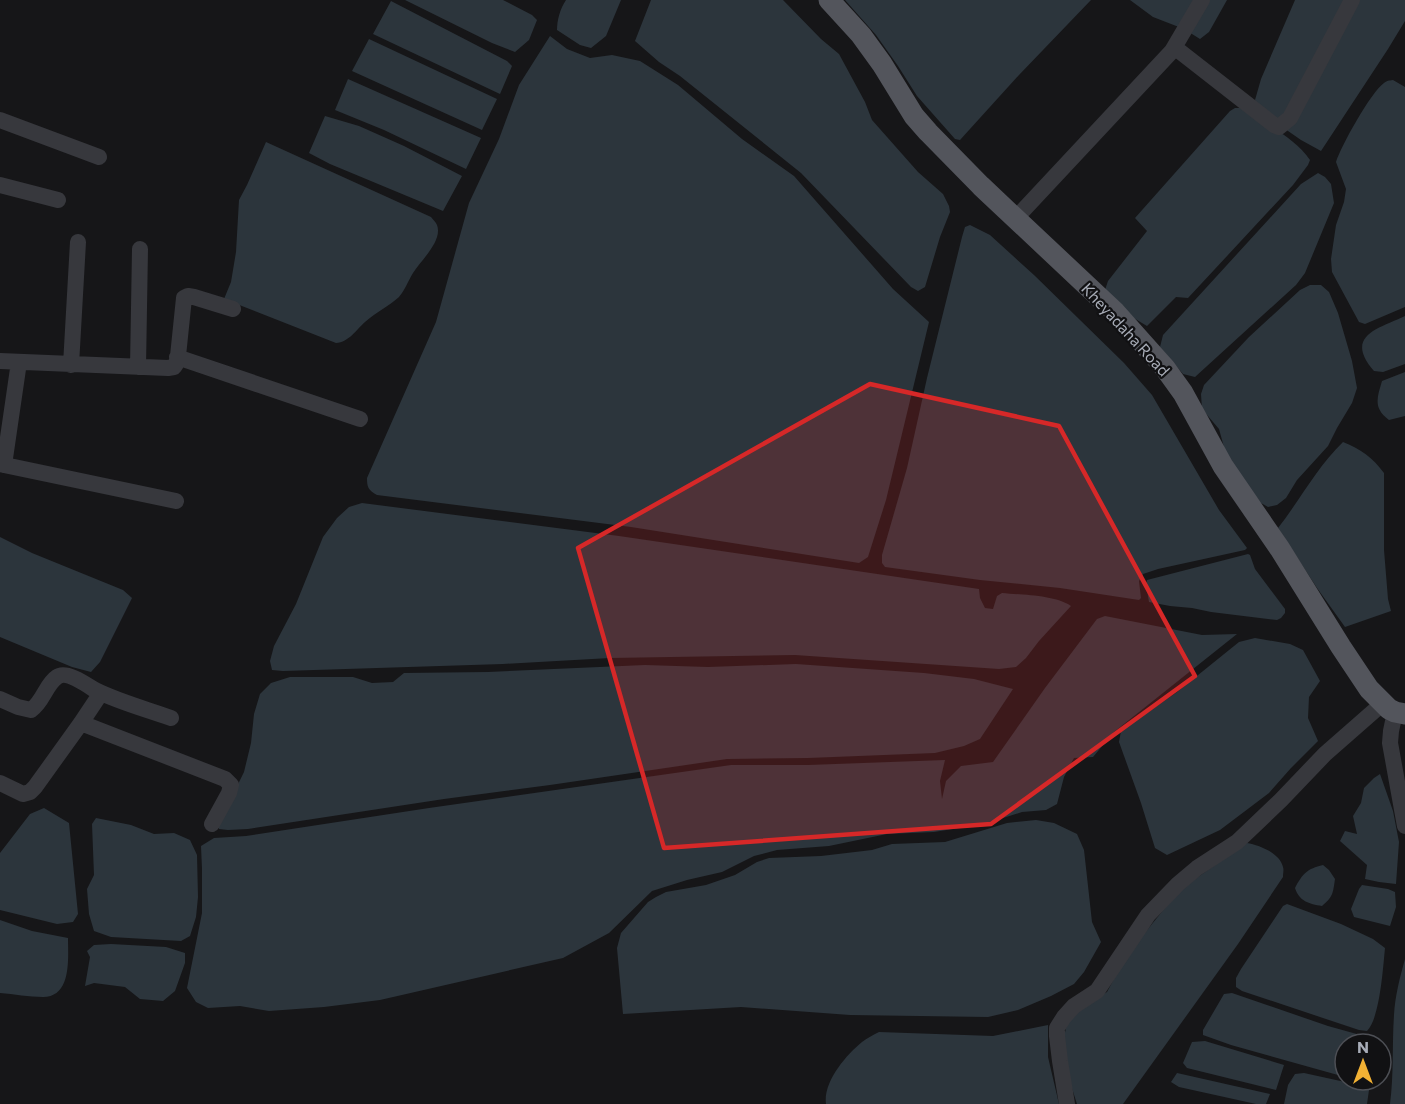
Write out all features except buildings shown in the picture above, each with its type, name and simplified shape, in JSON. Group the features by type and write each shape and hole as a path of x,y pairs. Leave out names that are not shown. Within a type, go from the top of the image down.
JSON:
{"main road":[{"name":"Kheyadaha Road","path":"829,0 861,34 914,116 928,132 1015,219 1114,312 1165,368 1183,393 1223,466 1280,549 1387,716"}],"street":[{"path":"1015,219 1172,51 1202,0"},
{"path":"1172,51 1178,50 1279,127 1290,118 1352,0"},
{"path":"0,120 99,157"},
{"path":"0,185 58,200"},
{"path":"71,364 78,242"},
{"path":"138,367 140,249"},
{"path":"0,361 174,367 184,298 194,297 233,309"},
{"path":"177,357 360,419"},
{"path":"19,362 2,465 176,501"},
{"path":"0,699 31,710 36,707 57,676 63,674 101,693 171,718"},
{"path":"12,788 30,792 35,787 101,693"},
{"path":"1067,1104 1060,1061 1058,1028 1074,1006 1097,991 1148,915 1197,868 1237,842 1325,754 1387,716 1405,826"},
{"path":"81,723 225,780 231,785 229,793 212,824"}],"highlighted area":[{"path":"870,384 1059,426 1195,676 991,824 664,848 578,548"}],"shaded area":[{"path":"405,0 503,0 537,20 529,40 515,52"},
{"path":"566,0 621,0 606,36 591,48 580,45 557,30 559,15"},
{"path":"651,0 783,0 839,54 872,120 918,172 943,194 949,206 950,212 925,287 918,291 911,287 801,173 635,41"},
{"path":"845,0 1091,0 960,140 955,139 917,96 876,35"},
{"path":"1130,0 1227,0 1209,32 1200,39 1184,29 1153,17"},
{"path":"1295,0 1405,0 1405,21 1321,151 1259,111 1255,100 1261,79"},
{"path":"391,1 507,61 512,66 500,94 373,34"},
{"path":"550,36 567,49 590,58 612,55 640,61 678,85 742,139 794,176 893,289 929,322 886,500 868,557 859,563 631,527 377,495 369,488 367,478 436,322 469,203 499,139 519,85"},
{"path":"369,39 497,99 482,130 352,71"},
{"path":"348,79 481,138 466,169 384,130 335,110"},
{"path":"1393,80 1405,87 1405,307 1365,324 1359,322 1332,272 1331,259 1336,225 1346,189 1336,162 1364,108 1378,88 1387,81"},
{"path":"1235,108 1240,108 1296,145 1310,160 1308,165 1293,185 1188,298 1176,297 1147,326 1132,317 1105,290 1108,281 1147,231 1135,218"},
{"path":"325,116 359,126 462,176 443,211 309,153"},
{"path":"266,142 431,217 437,225 438,231 434,244 399,297 341,342 336,343 224,299 231,282 236,252 239,200"},
{"path":"1318,173 1331,184 1334,203 1305,273 1296,285 1195,377 1183,374 1160,347 1163,335 1301,184"},
{"path":"970,225 990,235 1034,275 1124,363 1152,395 1219,510 1247,548 1245,550 1143,574 1139,581 1141,598 1139,600 885,567 882,563 882,555 907,468 962,237 965,227"},
{"path":"1310,285 1321,285 1329,292 1338,313 1352,361 1357,388 1352,403 1328,446 1297,480 1286,498 1277,505 1268,507 1261,503 1227,458 1219,429 1202,409 1201,394 1204,385 1249,337 1300,290"},
{"path":"1405,316 1405,364 1383,372 1374,371 1362,349 1363,342 1375,330"},
{"path":"1405,372 1405,416 1389,420 1378,407 1382,381"},
{"path":"1343,442 1366,455 1384,473 1384,550 1391,611 1345,627 1278,528 1317,473"},
{"path":"362,503 619,536 979,589 985,608 993,609 997,596 1002,593 1047,598 1071,606 1016,667 999,669 795,655 610,658 503,664 272,670 270,661 274,646 296,604 323,537 337,518 349,507"},
{"path":"0,537 32,553 123,590 132,598 100,662 91,672 72,667 0,637"},
{"path":"1248,554 1255,569 1285,609 1285,613 1277,620 1149,602 1147,580"},
{"path":"1105,616 1202,635 1237,634 1114,732 1093,757 1074,758 1064,777 1057,804 1046,810 1022,812 984,824 934,832 887,834 829,846 777,850 754,856 722,872 652,891 609,933 563,958 380,1000 269,1011 240,1006 208,1008 196,1002 187,988 202,913 201,846 214,838 246,836 731,765 945,760 940,781 942,799 946,781 961,766 993,762 1097,619"},
{"path":"1255,638 1290,644 1303,650 1320,681 1309,697 1308,718 1318,741 1269,793 1220,830 1167,855 1155,848 1119,742 1121,731 1177,692 1239,642"},
{"path":"796,664 924,673 974,679 1013,689 980,739 964,746 935,753 727,759 248,829 219,829 219,823 244,772 251,743 254,714 260,694 271,683 290,677 353,677 372,683 393,682 404,673 645,665 708,667"},
{"path":"1380,774 1393,811 1399,842 1396,884 1365,879 1367,865 1340,841 1345,831 1357,834 1353,816 1361,803 1364,788"},
{"path":"44,808 69,823 78,914 73,922 57,924 0,910 0,853 30,814"},
{"path":"96,818 131,825 154,834 174,833 190,840 197,855 198,897 196,917 190,936 181,941 111,937 94,931 89,914 87,889 94,875 92,824"},
{"path":"1036,820 1054,823 1077,834 1084,850 1092,922 1101,942 1084,972 1074,984 1051,996 1018,1010 988,1017 850,1015 741,1007 623,1014 617,948 621,933 648,902 666,892 706,885 735,875 769,858 821,856 872,850 892,844 945,842 1007,823"},
{"path":"1247,843 1263,848 1278,858 1283,867 1283,877 1238,944 1123,1104 1077,1104 1068,1076 1064,1037 1068,1019 1081,1007 1107,992 1135,945 1173,898 1195,879"},
{"path":"1323,865 1335,879 1332,894 1322,906 1305,901 1295,888 1306,872"},
{"path":"1362,885 1395,892 1396,907 1390,926 1354,917 1351,909"},
{"path":"1287,904 1341,924 1373,939 1385,948 1378,1004 1367,1031 1242,991 1236,987 1236,978 1241,969 1283,906"},
{"path":"0,920 32,931 68,938 68,965 64,984 59,991 43,997 0,993"},
{"path":"94,945 166,947 185,953 185,963 175,991 163,1001 140,999 125,987 94,983 85,986 90,957 87,951"},
{"path":"1405,959 1405,1104 1390,1104 1391,1092 1393,1092 1393,1026 1398,987"},
{"path":"1232,993 1350,1032 1333,1032 1333,1074 1203,1035 1203,1030 1224,994"},
{"path":"1048,1025 1048,1057 1059,1104 826,1104 828,1087 837,1070 862,1042 879,1032 993,1036"},
{"path":"1205,1041 1284,1065 1276,1090 1187,1068 1183,1063 1192,1042"},
{"path":"1177,1073 1270,1094 1266,1104 1256,1104 1179,1087 1171,1082"},
{"path":"1304,1073 1333,1079 1333,1092 1369,1092 1367,1104 1284,1104 1288,1085 1295,1074"}]}
